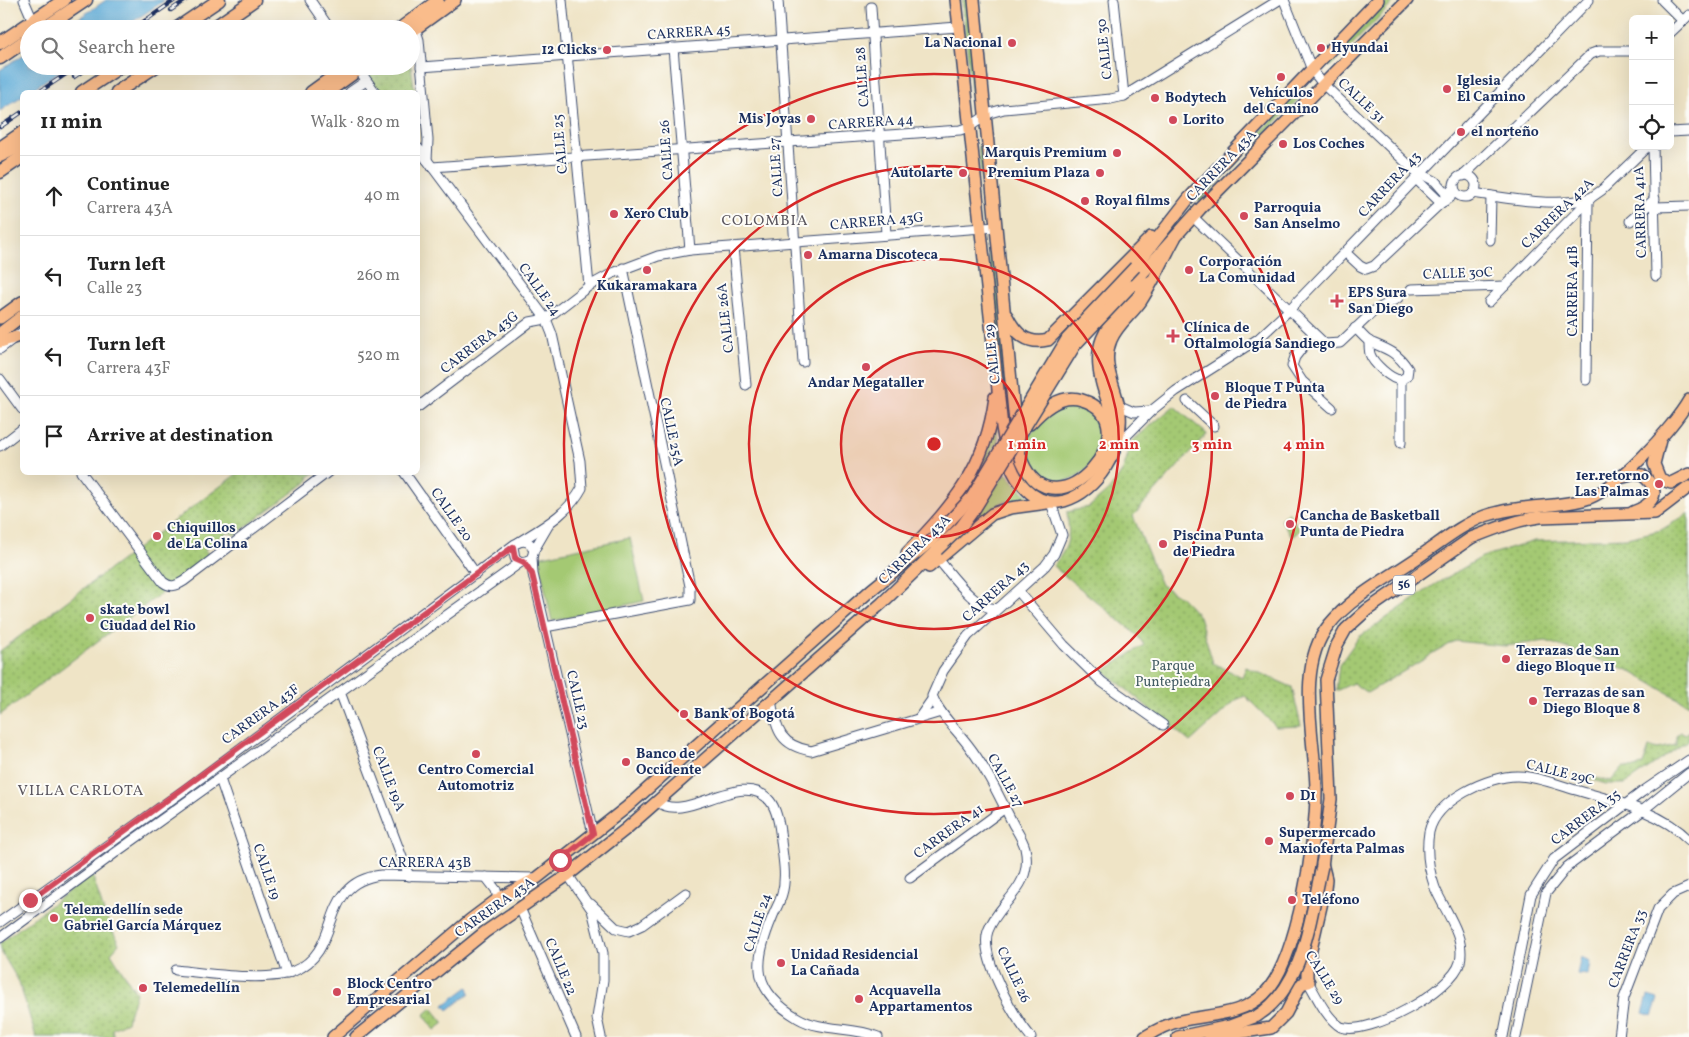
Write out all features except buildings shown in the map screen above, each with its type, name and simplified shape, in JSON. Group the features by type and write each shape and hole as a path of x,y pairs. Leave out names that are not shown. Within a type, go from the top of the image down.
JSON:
{"highway":[{"path":"43,20 64,0"},
{"path":"48,20 86,0"},
{"path":"189,20 219,0"},
{"path":"225,20 254,0"},
{"path":"0,44 20,34"},
{"path":"0,58 20,44"},
{"path":"85,90 108,75"},
{"path":"120,90 142,75"},
{"path":"0,148 20,134"},
{"path":"0,156 20,146"},
{"path":"0,172 20,158"}],"main road":[{"path":"419,20 438,0"},
{"path":"420,22 456,0"},
{"name":"CALLE 29","path":"956,0 996,385 1011,467 1020,483 1031,494 1052,503"},
{"name":"CALLE 29","path":"974,0 1017,437 1022,459 1034,478 1048,486 1058,487 1075,484 1089,474 1100,460 1108,436 1106,421 1097,408 1080,399 1064,399 1044,409 1022,432"},
{"name":"CARRERA 43A","path":"333,1037 420,961 498,899 537,878 627,807 871,590 935,551 972,497 1067,339 1135,267 1189,198 1378,0"},
{"name":"CARRERA 43A","path":"356,1037 485,932 568,875 657,801 882,603 935,551 968,518 1075,345 1176,238 1193,217 1407,0"},
{"path":"314,90 335,75"},
{"path":"331,90 352,75"},
{"path":"1004,309 1012,327 1023,338 1031,341 1041,341 1054,336 1189,198"},
{"path":"935,551 999,511 1022,505 1052,503 1070,498 1090,486 1105,468 1114,448 1120,423 1118,405 1108,363 1111,339 1140,302 1176,238"},
{"path":"1114,448 1113,417 1099,372 1097,357 1100,339 1137,293 1176,238"},
{"path":"0,318 20,303"},
{"path":"0,333 20,318"},
{"path":"0,342 19,334"},
{"path":"871,590 948,511 963,490 985,440 996,385"},
{"name":"56","path":"1145,1037 1163,1026 1178,1021 1231,1012 1252,1003 1264,994 1282,967 1304,889 1312,839 1316,787 1310,671 1315,651 1324,632 1348,606 1468,524 1502,511 1561,505 1587,499 1604,490 1661,439 1689,400"},
{"path":"1661,439 1654,464 1658,476 1665,482 1672,483 1689,474"},
{"path":"1616,480 1626,475 1642,475 1649,481 1654,491 1648,504 1626,514"},
{"name":"56","path":"1178,1037 1230,1026 1257,1016 1276,1002 1294,975 1322,865 1331,799 1326,680 1336,645 1346,629 1367,610 1471,538 1522,519 1655,513 1689,487"},
{"path":"1210,1037 1271,1028 1281,1021 1301,984 1308,981 1307,968 1325,889 1326,879 1322,865"},
{"path":"1264,994 1274,995 1283,1000 1289,1008"}],"street":[{"path":"24,0 35,20"},
{"path":"310,0 324,20"},
{"name":"CALLE 25","path":"562,0 589,286"},
{"name":"CALLE 27","path":"778,0 803,362"},
{"name":"CALLE 30","path":"1114,0 1124,96"},
{"name":"CARRERA 44","path":"429,164 681,151 880,137 969,127 985,116 1004,109 1111,99 1124,96 1278,0"},
{"name":"CALLE 31","path":"1284,0 1312,70 1323,84 1418,176 1441,203"},
{"name":"CARRERA 43","path":"1114,448 1151,411 1190,382 1258,339 1288,311 1589,0"},
{"path":"1662,0 1686,18 1674,29"},
{"name":"CALLE 28","path":"871,7 886,234"},
{"name":"CARRERA 45","path":"422,67 958,27"},
{"name":"CALLE 26","path":"674,48 690,250"},
{"path":"1346,253 1366,269 1374,266 1452,194 1456,179 1464,176 1590,54 1599,51 1629,51"},
{"path":"420,58 429,164"},
{"path":"364,75 366,81 373,90"},
{"path":"353,90 366,81"},
{"path":"420,122 426,118"},
{"path":"1674,132 1689,131"},
{"name":"CARRERA 42A","path":"1489,302 1590,200 1644,150"},
{"name":"CARRERA 41A","path":"1652,150 1656,276"},
{"name":"CALLE 24","path":"420,151 546,319 552,334 583,477 582,488"},
{"name":"CALLE 31","path":"1418,176 1435,181 1452,194"},
{"path":"1464,176 1472,178 1474,190"},
{"path":"1452,194 1465,197 1474,190"},
{"path":"1474,190 1491,196 1559,202 1590,200"},
{"path":"1490,240 1491,196"},
{"name":"CARRERA 41B","path":"1586,380 1590,200"},
{"path":"1630,221 1655,203 1689,206"},
{"path":"1193,217 1288,311 1325,344 1333,345 1340,343 1374,311 1398,298"},
{"name":"CARRERA 43G","path":"420,405 530,322 546,319 589,286 623,268 658,256 690,250 996,227"},
{"name":"CALLE 26A","path":"733,247 746,386"},
{"name":"CALLE 25A","path":"545,627 690,600 690,586 623,268"},
{"name":"CALLE 30C","path":"1411,288 1505,286"},
{"path":"1355,328 1369,341 1383,345 1407,366 1407,376 1401,380 1393,378 1369,352 1369,341"},
{"path":"0,349 19,334"},
{"path":"1313,334 1295,357 1292,366 1302,381 1332,408"},
{"path":"0,379 20,406"},
{"path":"1401,380 1401,443"},
{"path":"1187,401 1214,426"},
{"path":"1118,405 1134,412 1151,411"},
{"path":"0,446 20,431"},
{"path":"83,475 163,582 169,586 176,586 184,581 324,475"},
{"name":"CALLE 20","path":"406,475 476,574"},
{"name":"CARRERA 43F","path":"0,922 516,544 550,523 576,499 582,488"},
{"name":"CARRERA 43","path":"919,718 933,698 932,694 943,671 968,636 998,608 1019,592 1045,566 1061,540 1061,527 1052,503"},
{"name":"CARRERA 43F","path":"0,938 16,924 528,558 550,523"},
{"path":"516,544 528,542 528,558"},
{"name":"CALLE 23","path":"516,544 513,554 528,558 593,834"},
{"path":"935,551 977,602 988,609 998,608"},
{"path":"1019,592 1064,645 1102,682 1164,726"},
{"path":"977,602 980,611 979,626"},
{"name":"CALLE 19A","path":"340,692 409,876"},
{"path":"771,701 778,729 784,740 793,748 811,751 940,712 933,698"},
{"name":"CALLE 27","path":"940,712 969,746 1005,808 1025,847 1025,871"},
{"name":"CARRERA 35","path":"1503,1037 1531,895 1554,859 1689,760"},
{"name":"CARRERA 35","path":"1516,1037 1546,893 1567,867 1642,812 1689,773"},
{"name":"CALLE 29C","path":"1365,1029 1404,1012 1430,996 1455,972 1460,963 1459,939 1435,888 1428,859 1430,830 1437,817 1450,803 1467,791 1496,779 1519,776 1552,783 1626,805 1670,825 1689,840"},
{"name":"CALLE 19","path":"220,779 287,974"},
{"name":"CALLE 24","path":"657,801 668,807 692,805 729,793 753,789 766,797 772,804 780,834 784,880 782,894 771,920 760,958 758,969 761,983 776,1001 806,1022 858,1030 878,1037"},
{"name":"CARRERA 41","path":"910,878 1005,808"},
{"path":"1593,829 1605,839"},
{"name":"CALLE 26","path":"1025,871 1016,892 996,916 988,931 985,944 1003,991 1031,1037"},
{"path":"568,875 589,902 616,928 629,931 642,925 686,893"},
{"name":"CARRERA 43B","path":"176,970 234,975 274,976 287,974 308,962 324,941 335,909 348,888 368,877 537,878"},
{"name":"CARRERA 43B","path":"486,877 496,890 498,899"},
{"name":"CARRERA 33","path":"1619,1037 1624,998 1658,909 1673,894 1689,887"},
{"path":"589,902 597,923 603,953 603,980 597,1018 598,1035"},
{"name":"CALLE 22","path":"520,908 576,1037"},
{"path":"9,916 16,924"},
{"path":"597,923 610,922"},
{"name":"CALLE 29","path":"1288,948 1332,1018 1340,1026 1354,1030 1365,1029"}],"green space":[{"path":"962,0 970,0 982,107 973,108"},
{"path":"1389,0 1396,0 1330,67 1328,63"},
{"path":"365,75 412,75 415,90 376,90"},
{"path":"1303,88 1306,91 1200,201 1197,198"},
{"path":"978,146 983,146 990,217 985,217"},
{"path":"988,248 994,248 1012,420 1006,423"},
{"path":"1078,404 1101,417 1104,440 1101,450 1095,460 1078,475 1068,480 1057,482 1047,480 1037,474 1029,464 1024,442 1054,412 1069,405"},
{"name":"Parque Puntepiedra","path":"1174,406 1207,434 1133,516 1161,585 1181,597 1199,616 1213,663 1242,677 1246,667 1292,687 1301,726 1276,727 1245,696 1236,700 1190,742 1104,671 1144,645 1137,635 1053,566 1068,541 1067,512 1089,507 1111,488 1123,470 1132,441"},
{"path":"996,418 998,442 982,467"},
{"path":"1006,473 1028,497 1001,503 969,526"},
{"path":"235,475 312,475 308,477 309,480 235,535 228,532 205,549 209,557 0,715 0,651"},
{"name":"Cancha de Basketball Punta de Piedra","path":"1288,512 1300,530 1292,537 1280,519"},
{"path":"1689,513 1689,705 1628,670 1546,641 1505,646 1455,641 1367,693 1353,683 1336,691 1339,665 1359,637 1434,585 1482,557 1535,541 1627,538 1661,530"},
{"path":"630,538 644,601 552,621 538,557"},
{"path":"1689,731 1689,740 1625,784 1606,784 1573,774 1611,781 1623,767 1635,768 1643,764 1649,747 1658,749 1676,745 1676,736 1681,732 1686,734"},
{"path":"92,874 104,912 119,944 111,953 136,993 127,1022 112,1029 114,1037 36,1037 19,982 0,950 0,943"},
{"path":"432,1008 444,1023 435,1030 424,1015"}],"water":[{"path":"106,0 165,0 135,20 76,20"},
{"path":"20,57 20,75 54,75 31,90 20,90 20,97 0,111 0,70"},
{"path":"1581,957 1590,961 1588,975 1577,974"},
{"path":"468,987 470,993 448,1010 444,1005"},
{"path":"1648,996 1658,999 1652,1016 1643,1013"}],"railway":[{"path":"146,20 175,0"},
{"path":"171,10 186,0"},
{"path":"42,90 64,75"},
{"path":"0,127 20,113"}],"place":[{"name":"La Nacional","path":"1012,43"},
{"name":"Hyundai","path":"1321,48"},
{"name":"12 Clicks","path":"607,50"},
{"name":"Vehículos del Camino","path":"1281,77"},
{"name":"Iglesia El Camino","path":"1447,89"},
{"name":"Bodytech","path":"1155,98"},
{"name":"Mis Joyas","path":"811,119"},
{"name":"Lorito","path":"1173,120"},
{"name":"el norteño","path":"1461,132"},
{"name":"Los Coches","path":"1283,144"},
{"name":"Marquis Premium","path":"1117,153"},
{"name":"Autolarte","path":"963,173"},
{"name":"Premium Plaza","path":"1100,173"},
{"name":"Royal films","path":"1085,201"},
{"name":"Xero Club","path":"614,214"},
{"name":"Parroquia San Anselmo","path":"1244,216"},
{"name":"Amarna Discoteca","path":"808,255"},
{"name":"Kukaramakara","path":"647,270"},
{"name":"Corporación La Comunidad","path":"1189,270"},
{"name":"EPS Sura San Diego","path":"1337,301"},
{"name":"Clínica de Oftalmología Sandiego","path":"1173,336"},
{"name":"Andar Megataller","path":"866,367"},
{"name":"Bloque T Punta de Piedra","path":"1215,396"},
{"name":"1er.retorno Las Palmas","path":"1659,484"},
{"name":"Cancha de Basketball Punta de Piedra","path":"1290,524"},
{"name":"Chiquillos de La Colina","path":"157,536"},
{"name":"Piscina Punta de Piedra","path":"1163,544"},
{"name":"skate bowl Ciudad del Rio","path":"90,618"},
{"name":"Terrazas de San diego Bloque 11","path":"1506,659"},
{"name":"Terrazas de san Diego Bloque 8","path":"1533,701"},
{"name":"Bank of Bogotá","path":"684,714"},
{"name":"Centro Comercial Automotriz","path":"476,754"},
{"name":"Banco de Occidente","path":"626,762"},
{"name":"D1","path":"1290,796"},
{"name":"Supermercado Maxioferta Palmas","path":"1269,841"},
{"name":"Teléfono","path":"1292,900"},
{"name":"Telemedellín sede Gabriel García Márquez","path":"54,918"},
{"name":"Unidad Residencial La Cañada","path":"781,963"},
{"name":"Telemedellín","path":"143,988"},
{"name":"Block Centro Empresarial","path":"337,992"},
{"name":"Acquavella Appartamentos","path":"859,999"}],"district":[{"name":"COLOMBIA","path":"765,221"},
{"name":"VILLA CARLOTA","path":"81,791"}],"route":[{"path":"30,900 186,789 221,761 513,547 512,551 515,558 524,562 532,574 593,834 560,860"}]}
